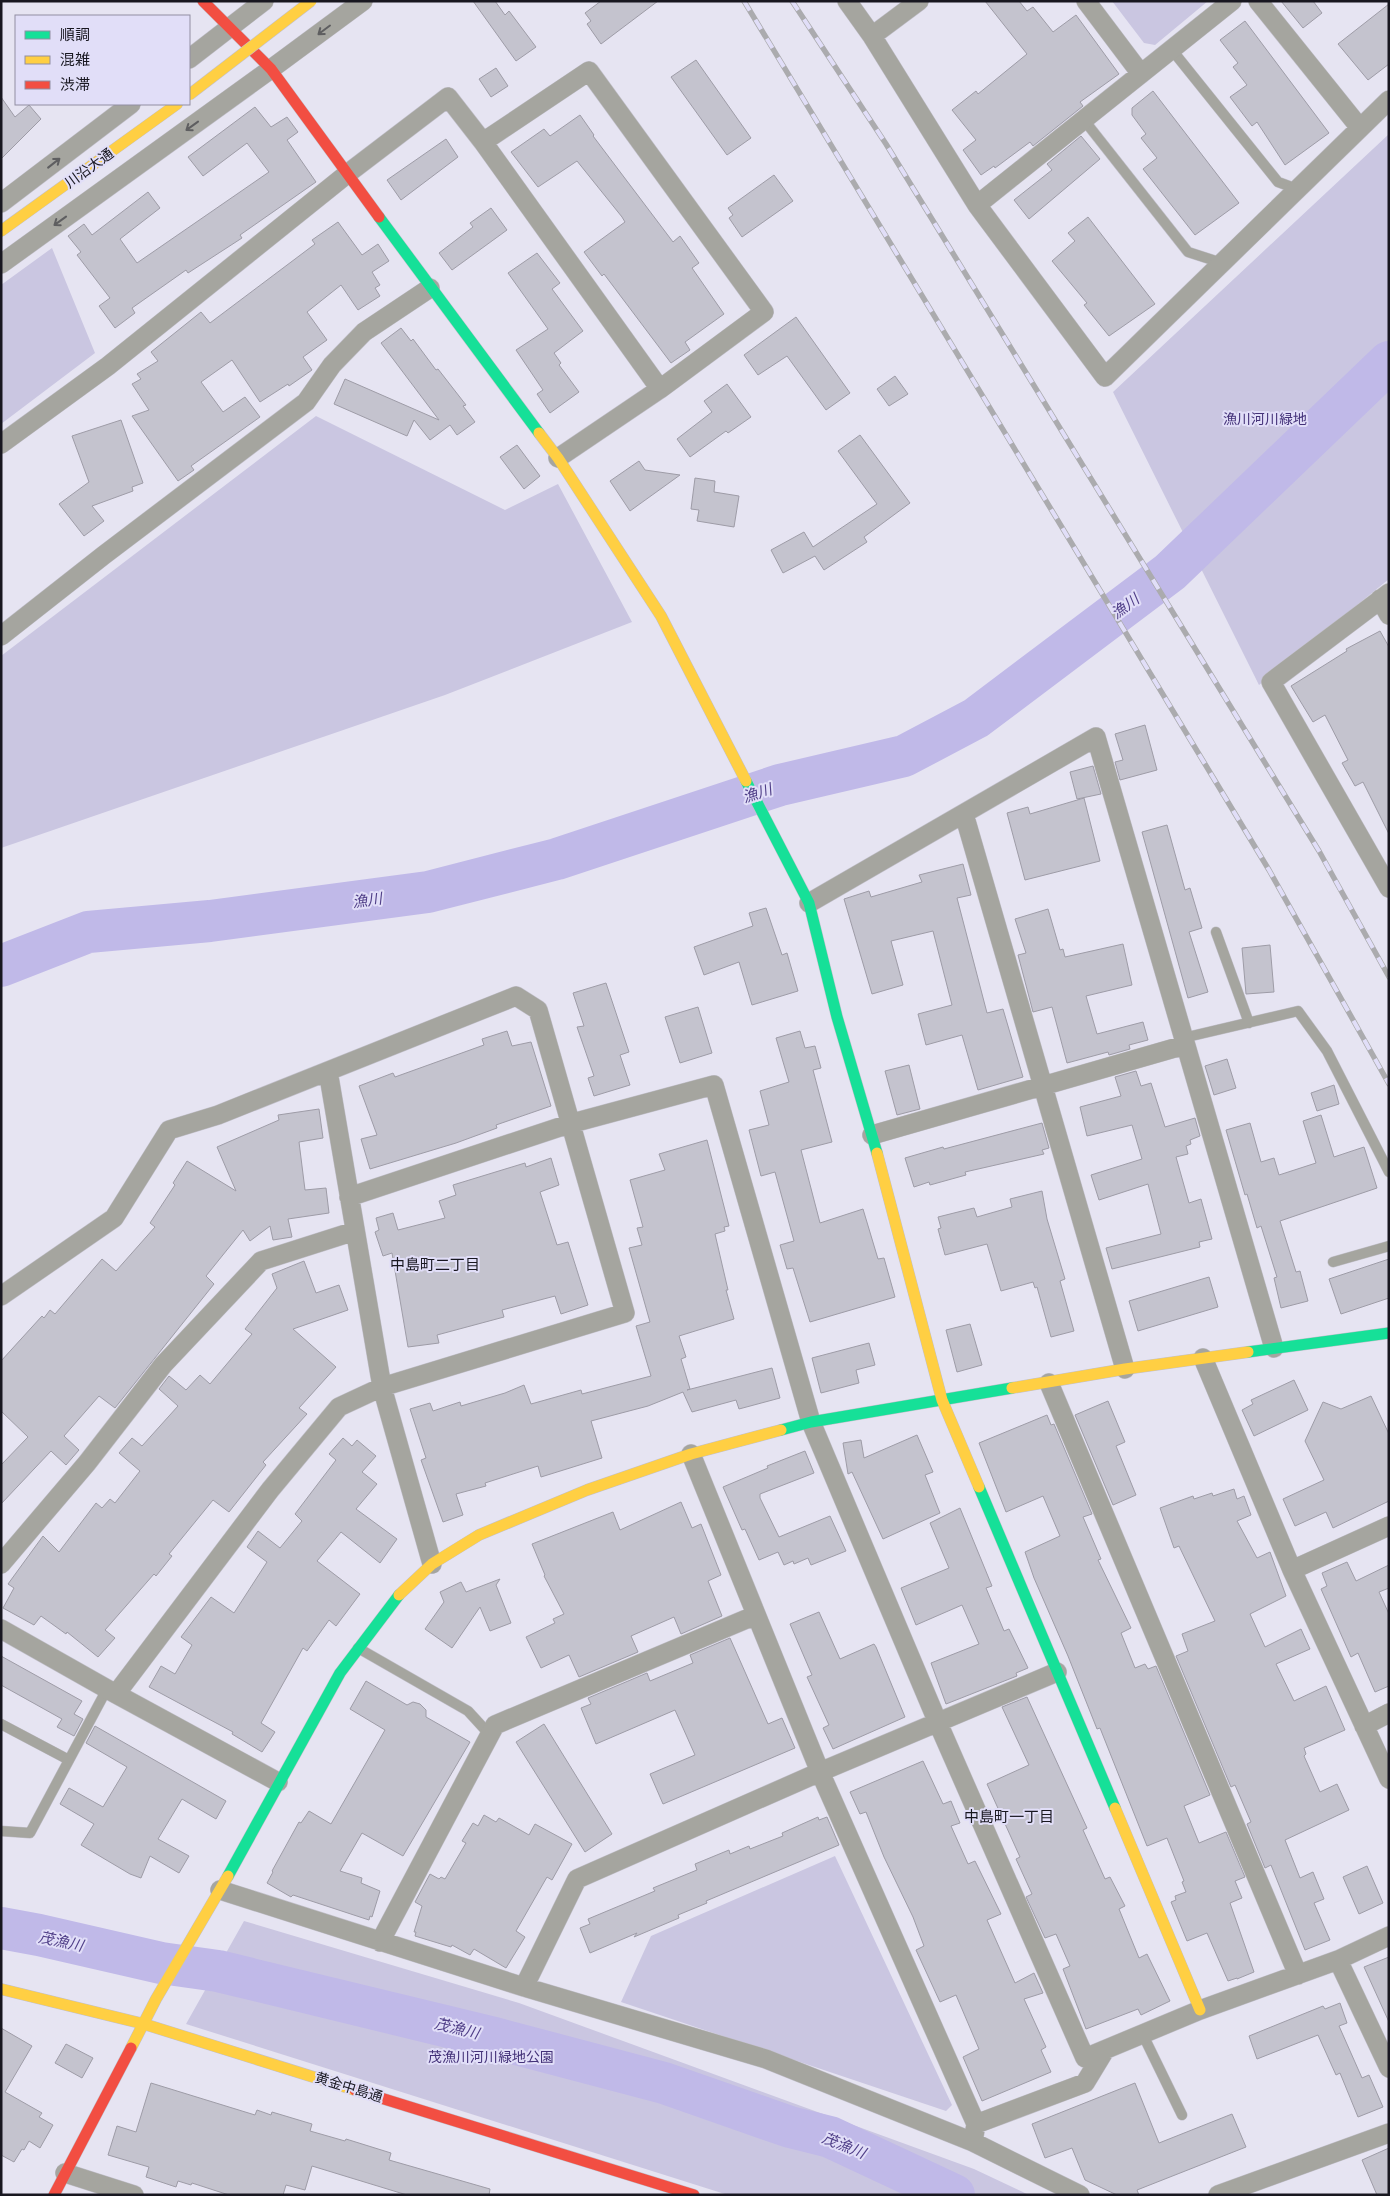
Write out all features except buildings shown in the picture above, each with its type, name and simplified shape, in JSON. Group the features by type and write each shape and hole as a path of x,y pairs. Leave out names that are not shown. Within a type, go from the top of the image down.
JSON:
{"street":[{"path":"203,1 271,70 430,288 558,458 661,616 809,903 837,1017 872,1135 942,1400 1200,2010"},
{"path":"190,58 264,1"},
{"path":"190,94 311,1"},
{"path":"1,264 271,70 363,1"},
{"path":"847,1 872,36 977,205 1105,377 1389,100"},
{"path":"872,36 919,1"},
{"path":"1086,1 1141,74"},
{"path":"977,205 1232,1"},
{"path":"1258,1 1360,128"},
{"path":"483,142 589,71 764,312 660,389 558,458"},
{"path":"1,444 108,366 347,174 448,97 483,142 660,389"},
{"path":"1,203 129,105"},
{"name":"川沿大通","path":"1,231 176,105"},
{"path":"1,636 104,555 306,402 332,365 364,332 430,288"},
{"path":"1386,602 1271,682 1389,888"},
{"path":"809,903 1096,737 1274,1348"},
{"path":"964,814 1125,1369"},
{"path":"1,1296 114,1218 169,1130 218,1115 516,996 538,1010 569,1124 625,1313 382,1387 338,1407 270,1490 112,1692"},
{"path":"872,1135 1042,1087 1184,1041"},
{"path":"328,1071 382,1387 432,1564"},
{"path":"349,1197 569,1124 714,1085 811,1422 938,1723 1085,2058 1200,2010 1338,1960 1389,1936"},
{"path":"1,1564 87,1464 163,1366 261,1261 355,1231"},
{"path":"54,2195 156,1999 220,1890 278,1782 340,1673 397,1597 432,1564 479,1535 586,1490 692,1454 811,1422 1125,1369 1389,1333"},
{"path":"1203,1358 1292,1570 1389,1780"},
{"path":"1050,1383 1298,1975"},
{"path":"692,1454 820,1772 975,2133"},
{"path":"1292,1570 1389,1526"},
{"path":"380,1942 495,1725 756,1615"},
{"path":"1,1629 278,1782"},
{"path":"524,1987 577,1880 820,1772 1057,1672"},
{"path":"1364,1726 1389,1713"},
{"path":"220,1890 524,1987 766,2059 975,2133 1080,2195"},
{"path":"1338,1960 1389,2068"},
{"name":"黄金中島通","path":"1,1989 144,2024 694,2195"},
{"path":"975,2133 1085,2083 1105,2050"},
{"path":"1218,2195 1389,2133"},
{"path":"65,2173 134,2195"}],"lane":[{"path":"1172,50 1278,182 1297,189"},
{"path":"1084,120 1188,252 1222,263"},
{"path":"1216,932 1249,1023"},
{"path":"1184,1041 1298,1011 1327,1051 1389,1172"},
{"path":"1334,1262 1389,1246"},
{"path":"358,1648 468,1710 490,1735"},
{"path":"1,1831 30,1833 69,1760 112,1692"},
{"path":"1,1724 69,1760"},
{"path":"1143,2035 1182,2115"}],"green space":[{"path":"1112,1 1208,1 1155,45 1144,43"},
{"name":"漁川河川緑地","path":"1389,134 1389,579 1259,685 1113,392"},
{"path":"52,248 95,353 1,424 1,285"},
{"path":"316,416 505,510 558,484 632,622 445,695 1,848 1,656"},
{"path":"835,1856 952,2105 946,2111 621,2002 651,1936"},
{"name":"茂漁川河川緑地公園","path":"244,1921 519,2003 974,2169 1029,2195 728,2195 186,2024"}],"waterway":[{"name":"漁川","path":"1,966 88,932 210,921 428,892 557,859 780,785 904,756 976,718 1170,572 1389,362"},
{"name":"茂漁川","path":"1,1928 161,1963 218,1971 494,2038 664,2083 790,2127 830,2137 954,2195"}],"railway":[{"path":"744,1 1269,870 1389,1084"},
{"path":"792,1 886,144 1319,851 1389,977"}],"traffic: fast":[{"path":"379,217 539,433"},
{"path":"746,781 809,903 837,1017 877,1153"},
{"path":"1248,1352 1389,1333"},
{"path":"781,1430 811,1422 1012,1388"},
{"path":"979,1487 1115,1808"},
{"path":"228,1876 340,1673 399,1595"}],"traffic: slow":[{"path":"190,94 311,1"},
{"path":"1,231 176,105"},
{"path":"539,433 558,458 661,616 746,781"},
{"path":"877,1153 942,1400 979,1487"},
{"path":"1012,1388 1125,1369 1248,1352"},
{"path":"399,1595 432,1564 479,1535 587,1490 691,1454 781,1430"},
{"path":"1115,1808 1200,2010"},
{"path":"131,2048 156,1999 228,1876"},
{"path":"1,1989 144,2024 355,2090"}],"traffic: jam":[{"path":"203,1 271,69 379,217"},
{"path":"54,2195 131,2048"},
{"path":"355,2090 694,2195"}],"district":[{"name":"中島町二丁目","path":"435,1264"},
{"name":"中島町一丁目","path":"1009,1816"}]}
